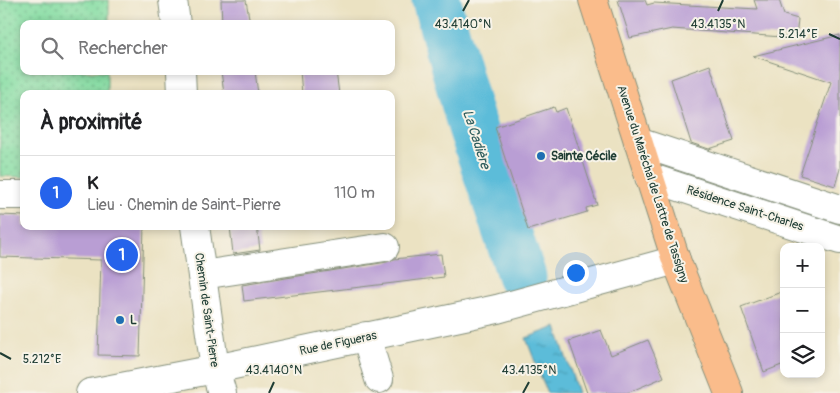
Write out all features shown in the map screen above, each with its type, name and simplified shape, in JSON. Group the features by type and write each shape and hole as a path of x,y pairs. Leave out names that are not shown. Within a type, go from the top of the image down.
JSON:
{"main road":[{"name":"Avenue du Maréchal de Lattre de Tassigny","path":"593,0 676,260 729,393"}],"street":[{"path":"173,0 176,20"},
{"path":"181,75 182,90"},
{"path":"638,142 840,209"},
{"name":"Résidence Saint-Charles","path":"649,177 840,240"},
{"path":"0,194 20,195"},
{"name":"Chemin de Saint-Pierre","path":"196,230 219,381"},
{"path":"202,275 385,247"},
{"name":"Rue de Figueras","path":"90,393 219,381 366,336 497,309 676,260"},
{"path":"366,336 379,379"}],"green space":[{"path":"0,0 109,0 109,20 20,20 20,75 107,75 107,90 20,90 20,177 0,176"}],"water":[{"path":"556,327 578,393 547,393 526,338"}],"building":[{"path":"221,0 246,0 249,20 222,20"},
{"path":"618,0 645,0 647,5 654,3 757,9 754,0 779,0 784,15 798,19 796,38 672,29 630,38"},
{"path":"840,35 840,169 835,186 800,175 831,82 753,56"},
{"path":"710,65 734,141 709,149 691,143 671,79"},
{"path":"222,75 256,75 257,90 223,90"},
{"path":"300,75 337,75 338,90 302,90"},
{"name":"Sainte Cécile","path":"554,107 556,112 566,108 597,205 586,208 587,212 528,230 495,127"},
{"path":"0,215 20,216 20,230 144,230 140,356 98,355 101,260 0,257"},
{"path":"230,230 258,230 260,250 233,254"},
{"path":"441,254 444,277 244,301 242,285 387,262 394,259"},
{"path":"780,292 780,366 764,372 741,307"},
{"path":"601,330 611,355 648,340 664,377 627,393 587,393 569,341"}],"waterway":[{"name":"La Cadière","path":"436,0 472,127 522,277"}],"place":[{"name":"Sainte Cécile","path":"541,156"},
{"name":"K","path":"122,255"},
{"name":"L","path":"120,320"}]}
